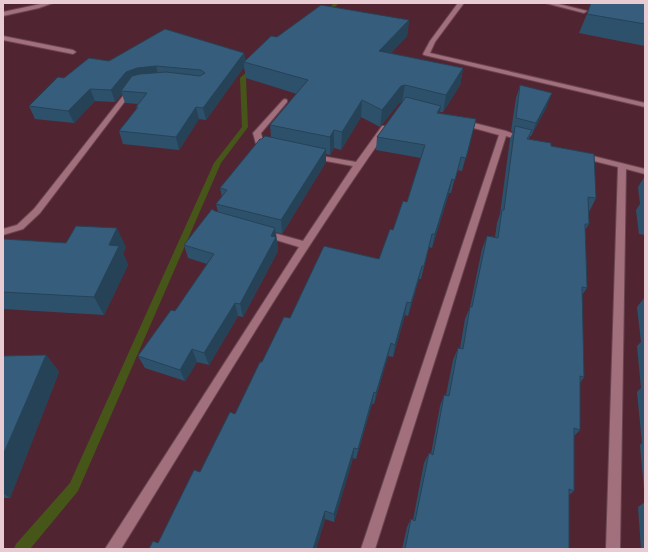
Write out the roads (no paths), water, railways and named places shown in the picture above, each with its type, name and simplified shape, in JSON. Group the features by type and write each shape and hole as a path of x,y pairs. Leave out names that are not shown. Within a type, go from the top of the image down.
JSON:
{"street":[{"path":"3,14 50,3"},
{"path":"461,3 432,42 426,54 645,105"},
{"path":"548,3 584,11"},
{"path":"3,38 73,52"},
{"path":"3,232 20,227 37,211 133,86 138,84"},
{"path":"277,149 259,142 257,133 285,101"},
{"path":"112,549 305,245 358,165 394,117"},
{"path":"453,119 533,141"},
{"path":"368,549 503,133"},
{"path":"570,152 645,172"},
{"path":"307,155 358,165"},
{"path":"613,549 622,166"},
{"path":"252,230 305,245"}],"waterway":[{"path":"324,15 337,3"},
{"path":"21,549 74,487 218,163 245,127 243,78 253,68"}]}
